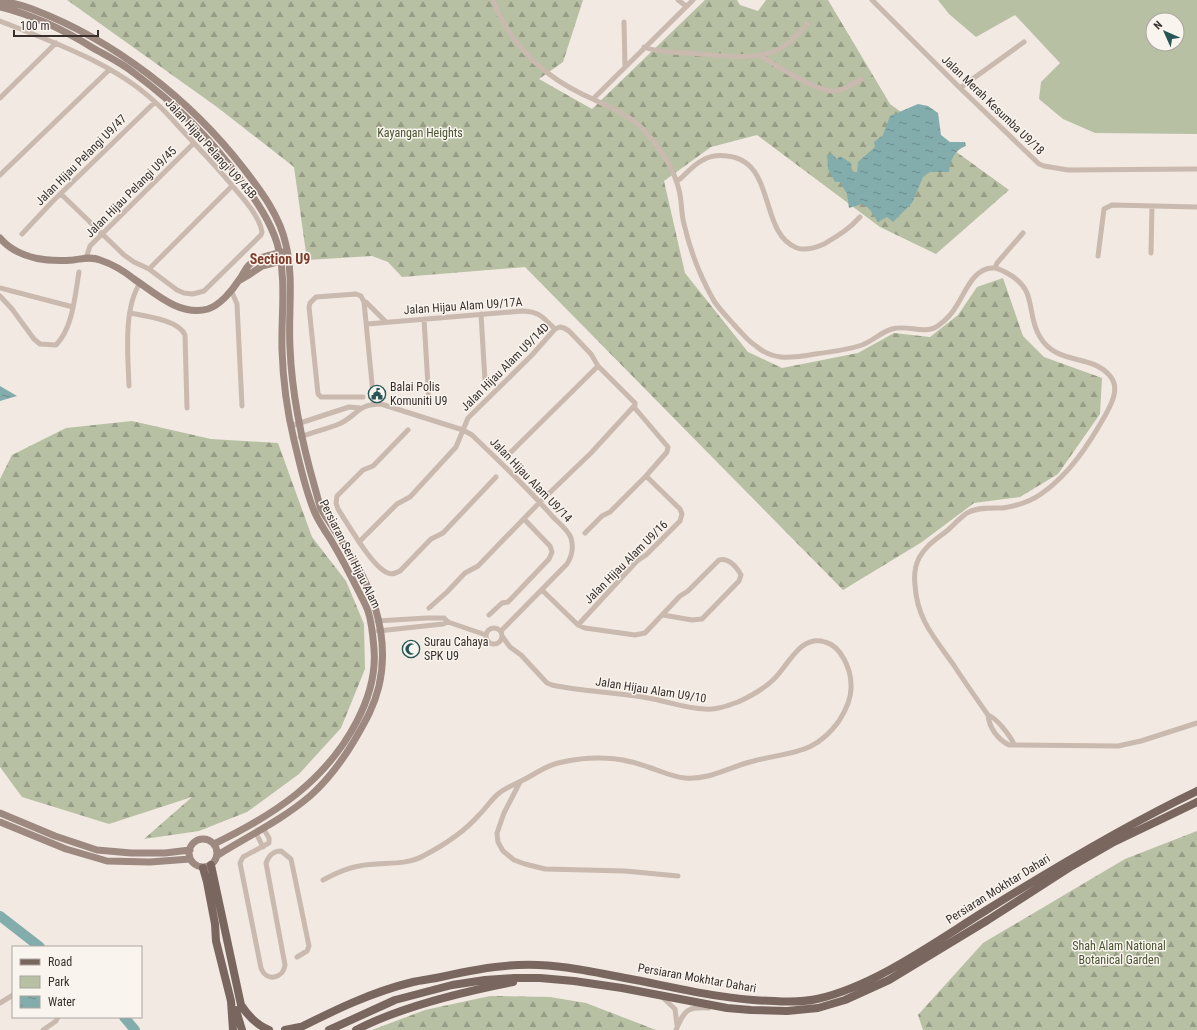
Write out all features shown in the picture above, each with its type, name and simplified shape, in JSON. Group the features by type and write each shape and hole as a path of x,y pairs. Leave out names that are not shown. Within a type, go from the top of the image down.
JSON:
{"main road":[{"name":"Persiaran Mokhtar Dahari","path":"295,1030 346,1005 412,982 469,970 518,965 574,969 687,991 750,1001 788,1002 817,999 844,990 885,973 1068,859 1109,836 1197,791"},
{"name":"Persiaran Mokhtar Dahari","path":"329,1030 395,1000 452,985 485,980 540,978 587,983 727,1008 787,1011 818,1008 845,1000 888,980 988,920 1072,866 1112,843 1197,802"},
{"path":"212,865 241,1005 249,1017 269,1030"},
{"path":"203,868 215,924 216,940 231,1001 233,1030"},
{"path":"215,924 221,940 242,1030"},
{"path":"356,1030 395,1013 437,1000 490,987 540,978"},
{"path":"286,1030 304,1026"}],"street":[{"name":"Persiaran Seri Hijau Alam","path":"0,0 30,8 71,25 108,47 152,77 180,101 219,138 256,184 275,216 288,251 291,286 290,347 301,436 322,509 356,564 376,607 383,656 381,674 369,717 343,760 326,779 309,796 256,833 218,855"},
{"path":"493,0 497,12 518,45 530,59 575,90 634,121 660,150 673,172 676,181 684,225 698,268 716,303 751,343 761,350 774,356 798,357 847,349 868,342 891,329 900,327 928,330 934,329 952,312 976,275 983,270 995,268 1015,277 1027,291 1035,326 1040,338 1049,349 1060,355 1090,362 1101,368 1110,376 1114,382 1115,390 1104,417 1082,454 1055,483 1034,498 1022,503 1010,507 978,509 969,512 947,532 928,545 920,555 916,564 914,578 915,599 925,624 988,715 996,720 1014,744"},
{"path":"678,0 686,6"},
{"path":"592,99 693,0"},
{"name":"Jalan Merah Kesumba U9/18","path":"872,0 960,88 1034,159 1044,166 1068,170 1197,169"},
{"name":"Persiaran Seri Hijau Alam","path":"0,7 16,11 69,33 132,71 178,109 213,143 238,175 259,204 277,243 281,261 283,288 282,350 284,380 294,440 306,489 315,513 348,570 368,609 371,622 374,660 372,681 367,701 344,745 322,771 307,786 284,803 252,824 214,844"},
{"name":"Jalan Hijau Pelangi U9/45B","path":"0,21 56,43 129,82 155,102 232,186 256,217 261,229 261,235 204,291 193,294 184,293 177,290 149,269"},
{"path":"624,22 625,67"},
{"path":"644,47 660,51 735,57 759,55 770,53 780,47 796,36 807,24"},
{"path":"960,88 1024,42"},
{"path":"0,98 56,43"},
{"path":"759,55 793,76 829,90 836,91 844,89 861,79"},
{"path":"0,175 109,70"},
{"name":"Jalan Hijau Pelangi U9/47","path":"22,234 155,102"},
{"name":"Jalan Hijau Pelangi U9/45","path":"86,258 90,246 194,144"},
{"path":"676,181 680,180 700,161 705,159 723,156 740,160 750,167 758,178 775,224 784,240 801,249 818,247 831,240 848,229 860,217"},
{"path":"61,194 124,255 141,266 149,269 232,186"},
{"path":"1098,256 1104,209 1112,205 1197,206"},
{"path":"1151,253 1152,206"},
{"path":"995,268 997,262 1023,233"},
{"path":"0,238 16,252 28,257 59,260 86,258 97,259 108,263 170,303 185,308 198,310 209,308 216,304 240,280 262,266 289,259"},
{"path":"267,257 277,243"},
{"path":"240,280 243,271 249,264 288,251"},
{"path":"270,264 282,276"},
{"path":"0,296 12,309 34,339 40,344 56,345 67,330 73,307 79,272"},
{"path":"129,386 128,329 130,313 137,288 140,283"},
{"path":"0,288 73,307"},
{"path":"231,290 237,304 242,406"},
{"path":"363,397 320,396 318,394 309,307 310,303 316,297 356,294 361,296 364,302 374,404"},
{"path":"364,302 366,302 386,322"},
{"name":"Jalan Hijau Alam U9/17A","path":"366,324 523,310 534,311 555,329"},
{"path":"130,313 174,324 183,330 187,408"},
{"path":"481,314 485,381"},
{"path":"424,319 429,402"},
{"name":"Jalan Hijau Alam U9/14D","path":"359,542 397,504 410,497 456,447 468,418 532,355 555,329 560,327 569,330 591,354 598,366 635,403 635,406 668,447 667,452 646,476"},
{"path":"511,452 598,366"},
{"name":"Jalan Hijau Alam U9/14","path":"360,408 374,404 388,405 463,430 472,435 540,502 571,538 573,549 567,564 502,633"},
{"path":"429,608 465,573 478,566 566,476 573,472 635,406"},
{"path":"291,426 349,407 360,408"},
{"path":"294,440 301,436 340,423 360,408"},
{"path":"408,430 373,466 363,470 337,496 336,503 338,509 364,550 383,570 389,574 395,574 400,571 431,539 443,533 496,477"},
{"path":"585,533 602,516 610,512 646,476"},
{"name":"Jalan Hijau Alam U9/16","path":"578,625 637,562 680,521 682,514 680,509 646,476"},
{"path":"489,615 502,603 508,602 549,559 552,552 550,546 524,519"},
{"path":"542,590 578,625 585,628 636,635 645,633 680,596 688,591 719,560 727,560 741,575 739,581 702,619 692,620 663,615"},
{"name":"Jalan Hijau Alam U9/10","path":"323,880 360,865 403,863 414,861 424,856 463,830 499,793 509,786 520,782 538,770 557,763 590,758 619,759 649,767 669,775 684,778 698,778 708,777 753,761 800,751 812,746 833,728 847,708 851,694 850,673 841,654 834,646 826,642 815,640 804,644 797,650 785,668 772,681 754,694 735,703 716,709 703,709 648,698 552,685 547,683 521,655 510,647 488,642 486,635 448,622 444,618 371,622"},
{"path":"372,632 443,624 448,622"},
{"path":"486,635 488,631 493,628 498,629 502,633 501,642 496,644"},
{"name":"Jalan Hijau Alam U9/10","path":"502,633 510,647"},
{"path":"988,715 990,725 1001,740 1009,745 1123,745 1197,723"},
{"name":"Jalan Hijau Alam U9/10","path":"520,782 504,813 498,833 498,842 503,851 514,860 545,869 625,871 678,876"},
{"path":"0,813 55,836 97,850 130,853 158,853 190,850"},
{"path":"0,822 66,849 107,861 150,862 190,858"},
{"path":"263,828 269,842 243,857 240,863 260,968 263,974 268,977 275,978 281,974 285,965 266,863 268,857 276,851 281,850 291,859 307,939 308,950 297,957"},
{"path":"256,833 263,846"},
{"path":"200,840 208,840 214,844 218,855 216,861 212,865 203,868 194,864 190,858 190,850 194,843 200,840"},
{"path":"660,995 675,1009 676,1030"},
{"path":"0,1003 12,996"},
{"path":"676,1030 684,1014 693,1007 727,1008"},
{"path":"43,1030 56,1022 58,1018"}],"green space":[{"name":"Kayangan Heights","path":"67,0 583,0 563,62 539,79 592,109 705,0 737,0 740,5 758,11 766,0 828,0 890,104 1009,190 936,254 880,227 757,135 711,147 664,181 685,273 748,352 782,368 858,353 894,333 930,337 958,315 977,287 1003,278 1023,336 1044,357 1102,378 1100,414 1058,474 1020,497 974,503 922,542 843,590 525,267 402,277 388,262 372,256 307,260 294,167 217,107"},
{"path":"938,0 1197,0 1197,134 1095,133 1063,119 1039,99 1041,82 1060,63 1015,15 976,37 949,14"},
{"path":"132,421 211,439 278,443 312,537 346,581 364,624 365,669 341,728 299,774 247,812 199,831 144,839 192,797 109,824 22,797 0,767 0,479 12,455 66,428"},
{"name":"Shah Alam National Botanical Garden","path":"1197,831 1197,1030 923,1030 918,1015 983,943 1125,859"},
{"path":"490,996 550,997 586,1003 656,1030 372,1030 425,1010"}],"water":[{"path":"918,104 928,106 938,113 941,135 950,142 965,142 966,146 958,150 953,156 949,172 930,172 923,177 912,203 893,222 887,217 878,222 870,210 862,204 849,208 847,194 840,182 835,182 828,169 827,155 832,154 837,159 840,156 851,163 852,170 857,172 858,162 875,147 874,142 883,135 890,116"},
{"path":"0,386 17,396 0,401"}],"waterway":[{"path":"0,916 39,946"},
{"path":"125,1018 135,1030"}],"place":[{"name":"Balai Polis Komuniti U9","path":"377,394"},
{"name":"Surau Cahaya SPK U9","path":"411,649"}],"district":[{"name":"Section U9","path":"280,259"}]}
